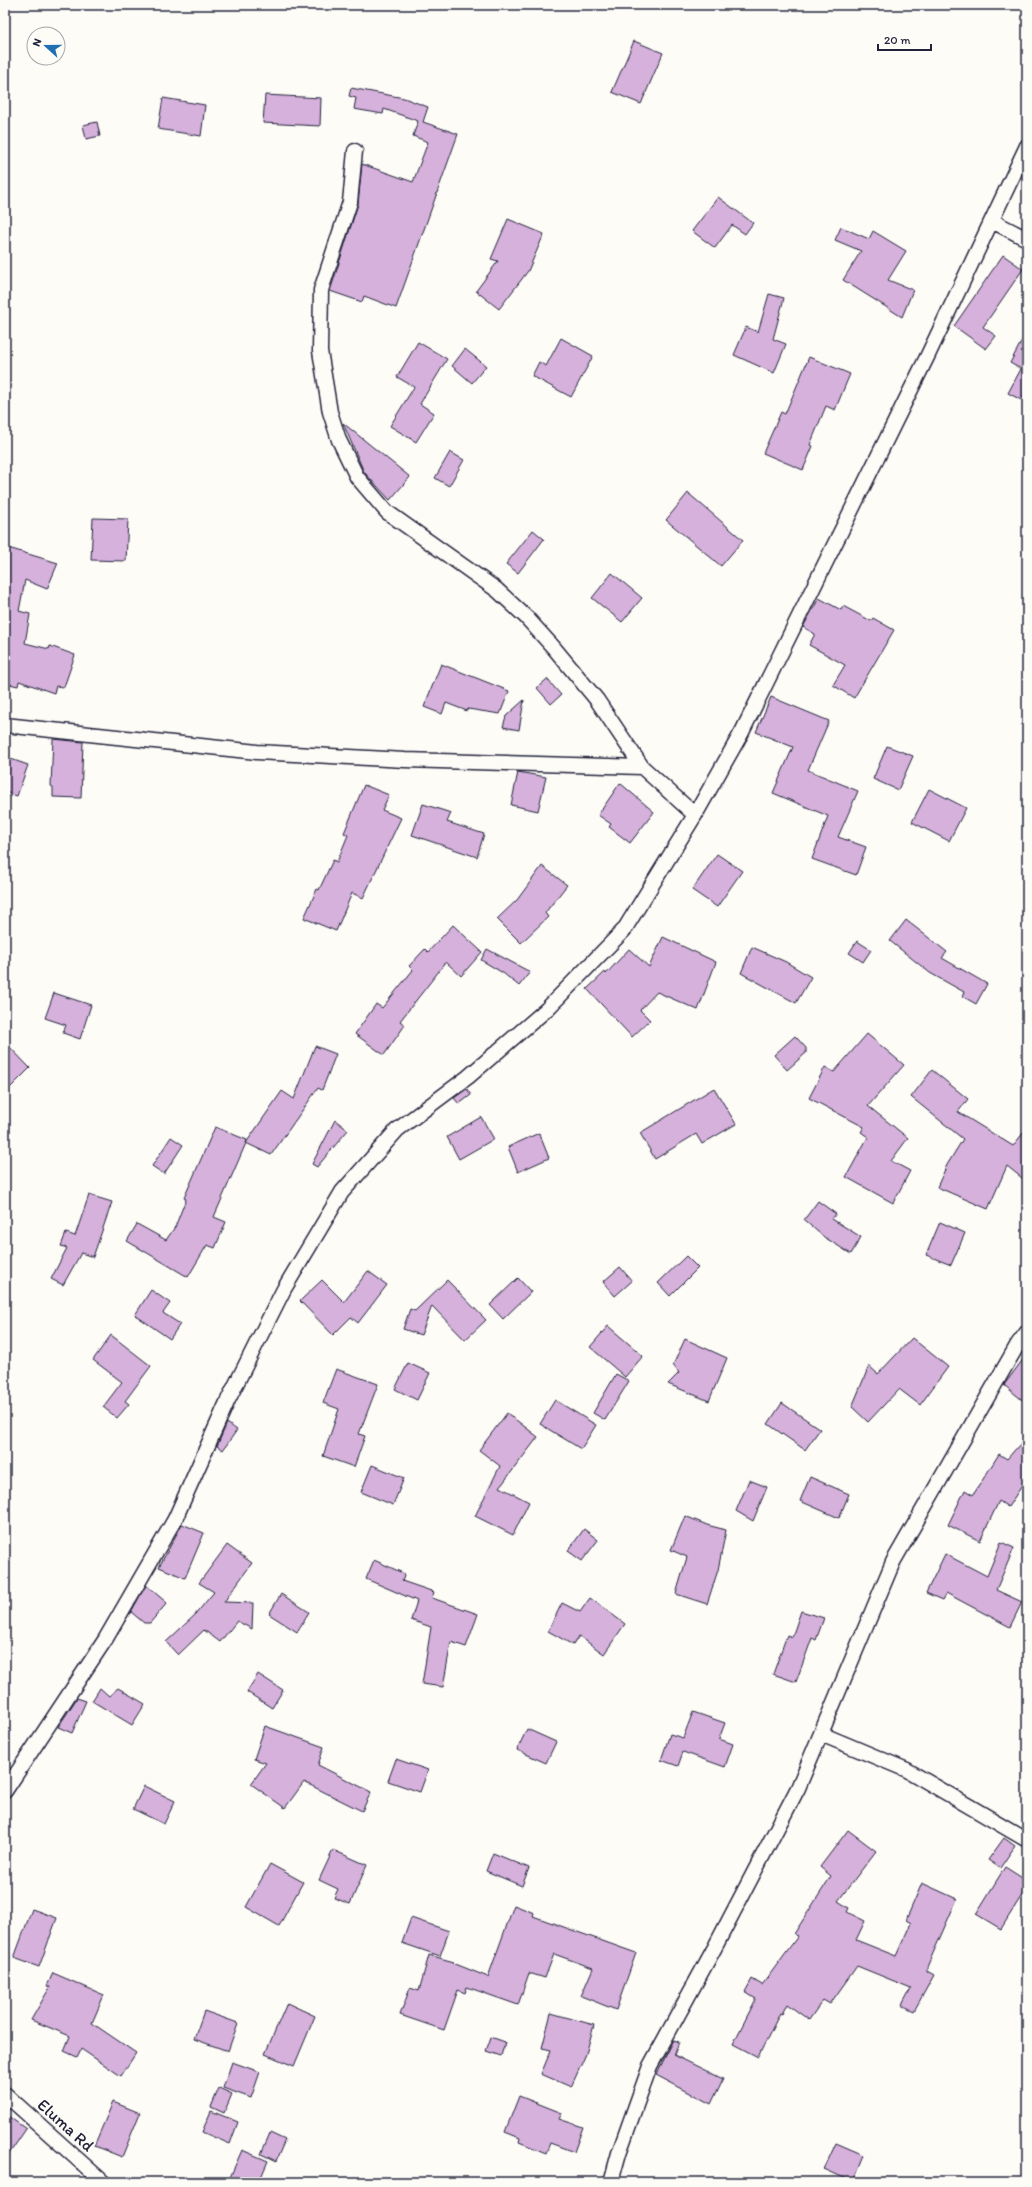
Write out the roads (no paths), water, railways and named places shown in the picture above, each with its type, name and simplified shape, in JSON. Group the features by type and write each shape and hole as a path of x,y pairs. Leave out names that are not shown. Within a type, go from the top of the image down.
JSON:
{"street":[{"path":"5,1791 106,1640 171,1526 228,1400 284,1289 342,1192 397,1130 468,1077 547,1008 624,930 695,815 742,732 820,575 1027,146"},
{"path":"355,151 350,202 321,290 320,351 330,412 339,440 357,477 387,512 497,590 554,648 597,700 642,767 695,815"},
{"path":"992,221 1027,239"},
{"path":"5,725 258,752 405,760 642,767"},
{"path":"611,2182 618,2153 650,2066 752,1878 798,1788 893,1562 1006,1365 1027,1332"},
{"path":"821,1734 907,1770 1027,1840"},
{"name":"Eluma Rd","path":"5,2094 104,2182"}]}
